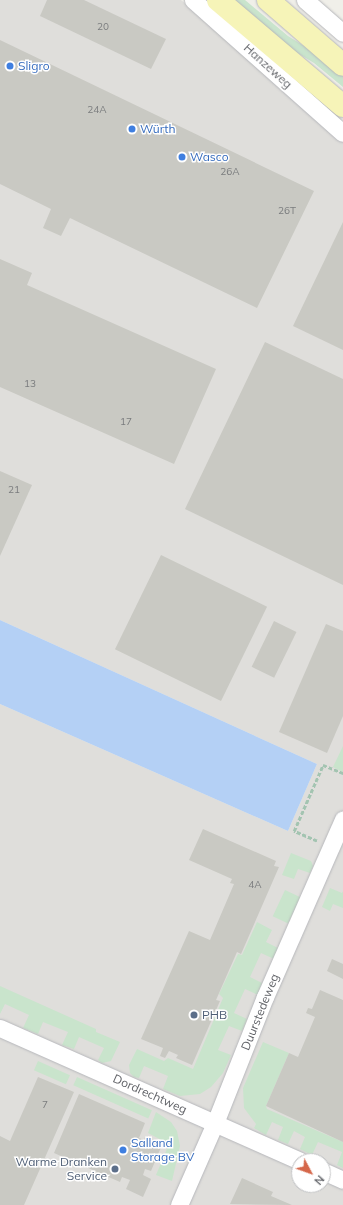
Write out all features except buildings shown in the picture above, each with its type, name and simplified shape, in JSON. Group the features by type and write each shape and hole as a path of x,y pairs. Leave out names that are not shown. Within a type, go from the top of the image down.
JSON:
{"main road":[{"name":"Hanzeweg","path":"218,0 343,106"},
{"path":"268,0 343,65"}],"street":[{"name":"Hanzeweg","path":"193,0 343,132"},
{"path":"305,0 343,33"},
{"name":"Duurstedeweg","path":"179,1205 215,1123 265,997 343,819"},
{"name":"Dordrechtweg","path":"0,1028 291,1157"},
{"path":"331,1175 343,1180"}],"path":[{"path":"331,846 294,831 323,765 343,773"}],"shaded area":[{"path":"0,0 181,0 343,141 343,1205 0,1205 0,704 288,831 317,764 0,620"}],"green space":[{"path":"231,0 245,0 288,36 325,59 343,74 343,87 314,63 281,43"},
{"path":"343,746 343,772 333,767"},
{"path":"291,853 311,861 313,866 310,873 298,869 294,879 282,875"},
{"path":"330,888 342,893 343,891 343,908 333,904 330,911 322,907"},
{"path":"285,890 300,897 288,923 273,916"},
{"path":"257,922 272,930 266,942 278,948 274,959 261,953 250,977 262,983 258,995 245,989 234,1013 247,1019 242,1031 229,1026 218,1050 231,1055 223,1073 211,1087 200,1094 180,1096 163,1089 168,1076 144,1066 139,1078 134,1077 130,1073 129,1065 137,1049 164,1061 168,1058 193,1069 223,998 219,994 238,954 242,955"},
{"path":"0,986 96,1029 96,1032 120,1042 111,1061 102,1063 98,1060 104,1048 79,1037 74,1049 62,1045 68,1032 43,1022 38,1034 23,1028 29,1015 5,1004 0,1014"},
{"path":"263,1042 289,1053 266,1106 267,1109 343,1142 343,1168 337,1165 342,1152 318,1142 313,1153 308,1153 300,1149 305,1137 294,1131 288,1144 278,1140 283,1127 272,1122 266,1135 254,1128 256,1124 244,1108 243,1088"},
{"path":"38,1061 70,1075 66,1084 34,1070"},
{"path":"77,1077 152,1110 148,1119 73,1085"},
{"path":"156,1112 171,1122 177,1131 180,1146 172,1181 156,1175 169,1144 148,1133"}],"water":[{"path":"0,620 317,764 288,831 0,704"}],"place":[{"name":"Sligro","path":"10,66"},
{"name":"Würth","path":"132,129"},
{"name":"Wasco","path":"182,157"},
{"name":"PHB","path":"194,1015"},
{"name":"Salland Storage BV","path":"123,1150"},
{"name":"Warme Dranken Service","path":"115,1169"}]}
